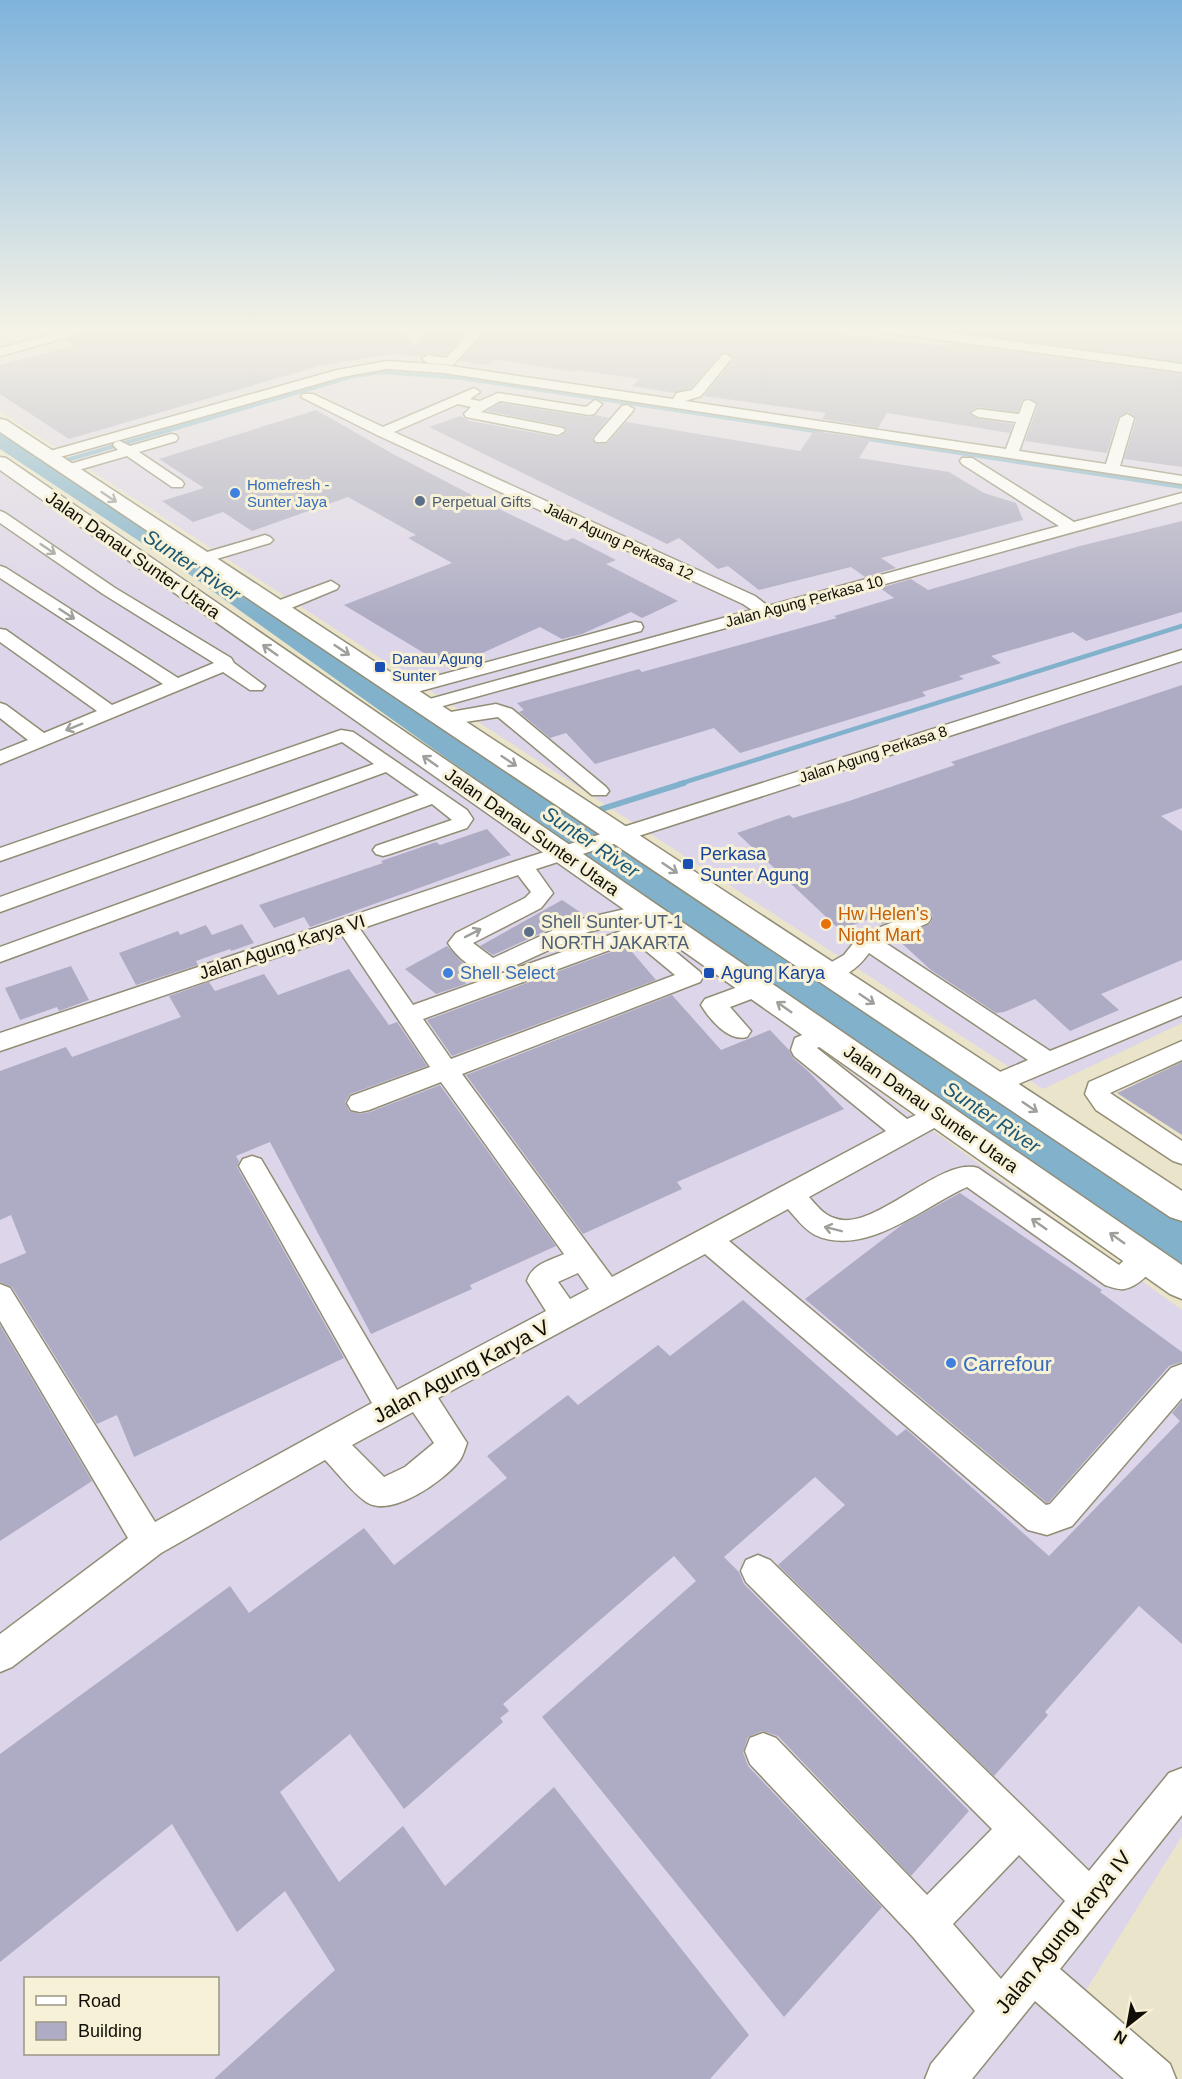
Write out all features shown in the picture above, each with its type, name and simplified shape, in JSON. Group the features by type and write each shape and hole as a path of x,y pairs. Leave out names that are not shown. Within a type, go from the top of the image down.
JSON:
{"main road":[{"name":"Jalan Danau Sunter Utara","path":"2,425 278,607 614,834 1182,1208"},
{"name":"Jalan Danau Sunter Utara","path":"0,462 570,852 649,922 757,988 1182,1284"}],"street":[{"path":"58,463 180,425"},
{"name":"Jalan Agung Perkasa 12","path":"367,425 749,600 758,614"},
{"path":"382,432 399,425"},
{"path":"527,425 558,431"},
{"path":"601,439 612,425"},
{"path":"740,425 1182,495"},
{"path":"853,425 1114,464 1182,480"},
{"path":"1013,449 1021,425"},
{"path":"1114,464 1125,425"},
{"path":"58,463 120,445 184,434"},
{"path":"120,445 177,484"},
{"path":"967,461 1071,527"},
{"name":"Jalan Agung Perkasa 10","path":"435,712 614,654 1182,495"},
{"path":"0,516 109,591 225,662 225,665 255,686"},
{"path":"202,558 265,540"},
{"path":"0,571 176,685"},
{"path":"278,607 331,586"},
{"path":"705,592 758,614"},
{"path":"402,691 635,627"},
{"path":"0,634 111,713"},
{"path":"589,638 614,654"},
{"name":"Jalan Agung Perkasa 8","path":"570,852 614,834 1182,655"},
{"path":"0,758 225,665"},
{"path":"0,710 42,741"},
{"path":"435,712 496,710 504,713 599,791"},
{"path":"0,855 336,737 345,736 460,814 463,819 460,824 384,849"},
{"path":"0,905 389,765"},
{"path":"0,955 434,796"},
{"name":"Jalan Agung Karya VI","path":"0,1042 570,852"},
{"path":"523,866 542,893 539,897 533,903 464,938 459,943 489,968 581,926 649,922"},
{"path":"829,974 852,960 867,941 920,918"},
{"path":"409,1015 649,922"},
{"path":"360,1103 692,977 649,922"},
{"path":"347,926 446,1071 608,1293"},
{"path":"867,941 1048,1062"},
{"path":"739,1030 713,1005 757,988"},
{"path":"995,1084 1182,1006"},
{"path":"824,1034 804,1044 802,1050 904,1132"},
{"path":"1182,1050 1098,1088 1097,1094 1105,1103 1182,1155"},
{"name":"Jalan Agung Karya V","path":"0,1655 149,1542 391,1408 791,1196 938,1114"},
{"path":"252,1166 391,1408"},
{"path":"791,1196 826,1228 843,1231 885,1218 969,1175 1115,1277 1123,1278 1146,1258"},
{"path":"707,1239 1039,1519 1047,1520 1061,1515 1182,1377"},
{"path":"565,1315 541,1281 542,1278 582,1258"},
{"path":"0,1296 149,1542"},
{"path":"329,1443 378,1492 386,1493 404,1485 449,1450 452,1443 418,1394"},
{"path":"758,1571 1090,1899"},
{"path":"763,1751 927,1923 1000,2009"},
{"name":"Jalan Agung Karya IV","path":"946,2079 1000,2009 1182,1786"},
{"path":"927,1923 1019,1828"},
{"path":"1031,1971 1155,2079"}],"shaded area":[{"path":"22,425 1182,425 1182,1023 1043,1089"},
{"path":"0,471 543,850 1182,1310 1182,1836 1083,1995 1178,2079 0,2079"}],"building":[{"path":"48,425 117,425 69,439"},
{"path":"268,425 342,425 493,506 566,541 573,538 616,560 606,564 678,601 642,618 631,612 582,634 562,639 540,627 449,668 344,605 452,563 408,538 416,535 348,497 252,531 223,512 193,522 162,501 204,488 159,459"},
{"path":"435,425 492,425 558,437 567,432 563,426 558,425 603,425 592,438 596,444 608,443 623,425 644,425 800,451 814,431 871,439 859,458 949,472 984,493 1016,503 1023,520 881,558 896,568 865,577 851,567 759,590 728,566 718,569 679,538 667,544 429,427"},
{"path":"859,425 880,425 878,428"},
{"path":"961,425 1013,425 1010,433"},
{"path":"1031,425 1116,425 1107,453 1025,441"},
{"path":"1134,425 1182,425 1182,467 1124,459"},
{"path":"1182,521 1182,612 1086,641 1073,632 991,656 1001,663 959,676 964,679 922,692 926,696 740,753 714,728 595,764 566,733 550,738 519,712 524,710 517,703 639,669 642,672 837,618 834,616 894,598 880,588 911,579 928,590 1080,546"},
{"path":"1182,685 1182,808 1161,816 1182,831 1182,960 1101,994 1119,1010 1070,1031 1035,999 996,1013 931,970 897,939 930,924 933,917 929,911 919,909 882,924 874,917 840,930 737,833 789,815 793,818 849,801 955,765 951,762"},
{"path":"487,829 511,855 310,927 304,917 274,928 259,905 383,863 381,861 436,842 440,845"},
{"name":"Shell Sunter UT-1 NORTH JAKARTA","path":"562,900 583,914 493,955 480,946"},
{"path":"242,924 254,943 196,961 198,965 136,985 119,953 178,931 180,935 206,925 212,935"},
{"name":"Shell Select","path":"447,946 462,962 480,973 465,982 466,984 436,994 405,969"},
{"path":"627,946 656,980 452,1056 427,1020"},
{"path":"71,966 89,1000 59,1011 57,1007 20,1020 5,988"},
{"path":"349,969 389,1025 397,1022 427,1066 350,1094 345,1102 349,1111 360,1114 370,1112 440,1085 556,1246 470,1285 472,1289 371,1334 270,1142 236,1156 239,1161 237,1167 344,1358 134,1457 117,1415 97,1424 12,1287 0,1282 0,1264 26,1253 11,1215 0,1220 0,1071 66,1047 72,1057 181,1017 169,996 209,982 215,991 264,974 278,995"},
{"path":"672,995 721,1050 770,1030 789,1050 793,1058 844,1109 677,1182 682,1189 583,1234 466,1075"},
{"path":"1182,1062 1182,1135 1117,1093"},
{"name":"Carrefour","path":"960,1193 1102,1290 1100,1292 1182,1352 1182,1362 1169,1366 1047,1503 805,1299 903,1224"},
{"path":"743,1300 897,1436 906,1429 1049,1556 1180,1421 1172,1413 1182,1401 1182,1644 1139,1606 1045,1712 1048,1715 994,1776 778,1565 845,1505 815,1477 724,1557 739,1572 744,1584 969,1811 911,1876 778,1736 762,1731 748,1737 743,1752 748,1766 882,1907 784,2017 542,1717 696,1581 674,1556 503,1704 509,1711 500,1718 503,1722 404,1809 350,1734 280,1792 339,1882 403,1826 445,1886 554,1787 749,2035 710,2079 214,2079 335,1970 285,1891 237,1932 172,1824 0,1962 0,1754 230,1586 249,1613 364,1528 394,1565 507,1478 487,1456 568,1395 578,1405 658,1345 670,1356"},
{"path":"0,1325 92,1481 0,1541"}],"waterway":[{"path":"43,467 186,425"},
{"path":"774,425 821,432"},
{"name":"Sunter River","path":"0,438 199,568 458,751 1182,1246"},
{"path":"861,438 1182,487"},
{"path":"679,784 1182,626"},
{"path":"592,812 684,783"},
{"path":"562,822 582,815"}],"place":[{"name":"Homefresh - Sunter Jaya","path":"235,493"},
{"name":"Perpetual Gifts","path":"420,501"},
{"name":"Danau Agung Sunter","path":"380,667"},
{"name":"Perkasa Sunter Agung","path":"688,864"},
{"name":"Hw Helen's Night Mart","path":"826,924"},
{"name":"Shell Sunter UT-1 NORTH JAKARTA","path":"529,932"},
{"name":"Shell Select","path":"448,973"},
{"name":"Agung Karya","path":"709,973"},
{"name":"Carrefour","path":"951,1363"}]}
